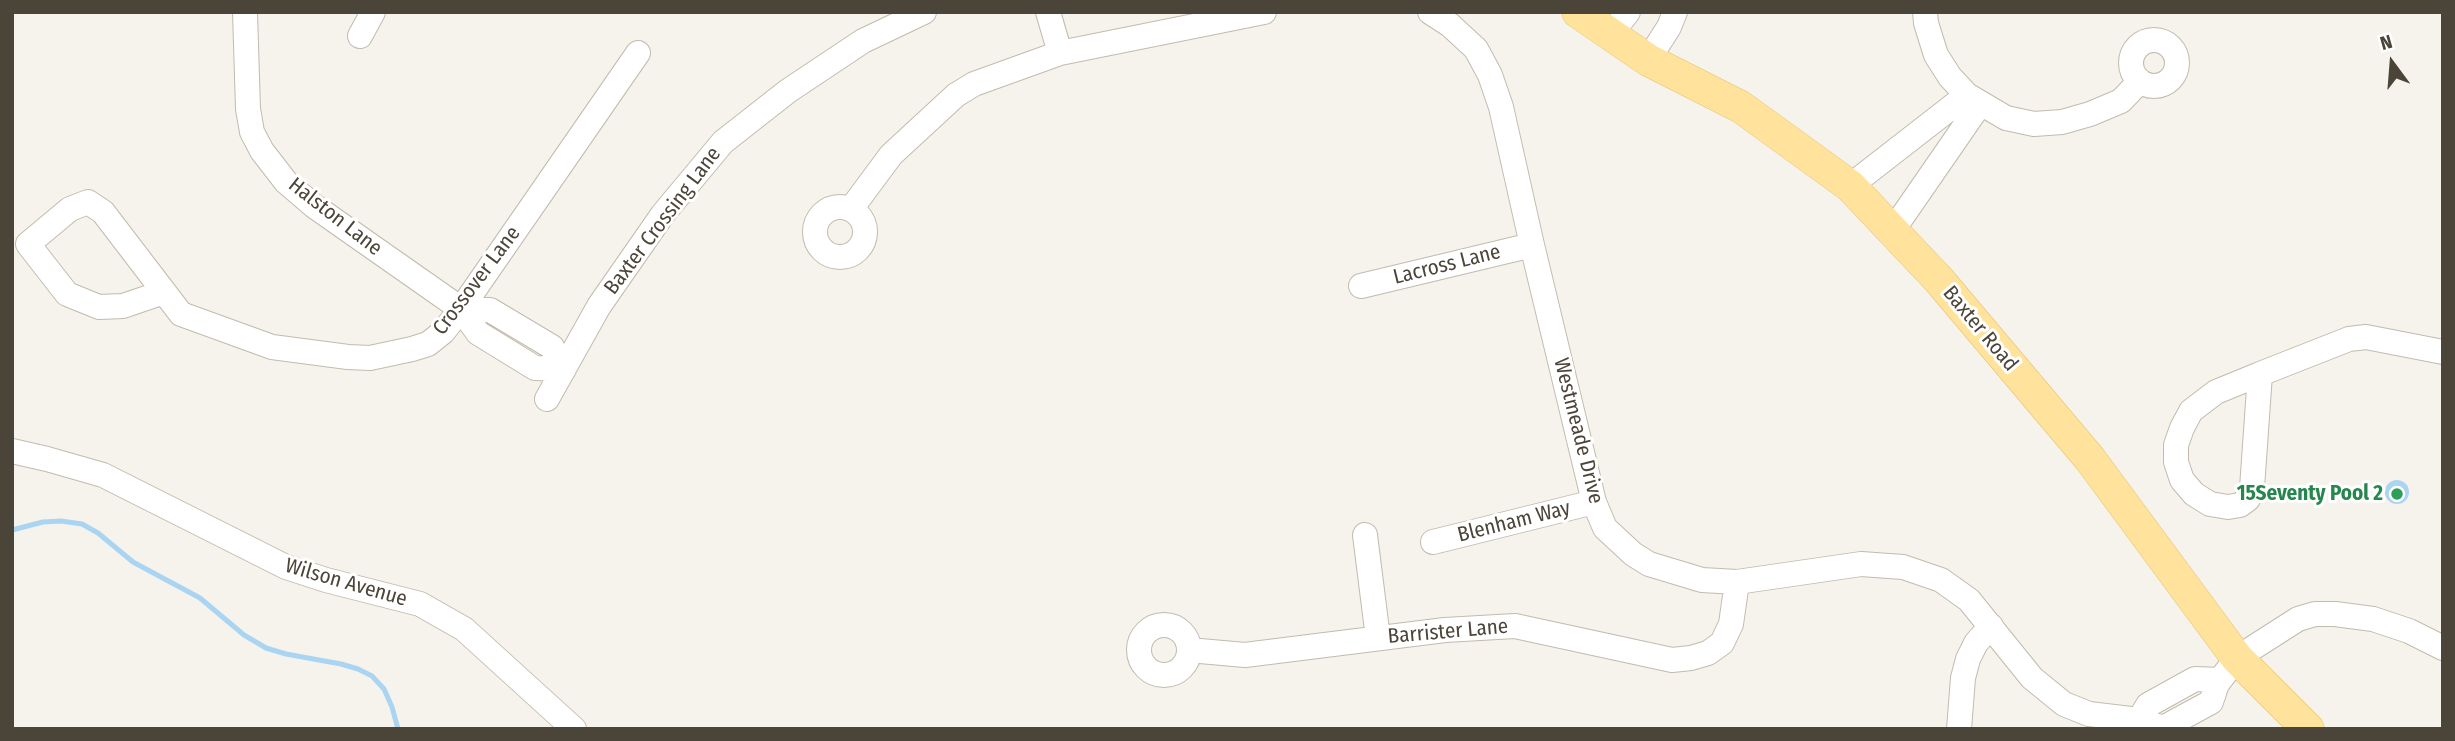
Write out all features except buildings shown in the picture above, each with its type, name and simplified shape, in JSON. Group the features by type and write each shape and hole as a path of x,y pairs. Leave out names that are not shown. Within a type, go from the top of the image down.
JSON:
{"main road":[{"name":"Baxter Road","path":"1577,12 1619,24 1648,60 1741,107 1850,186 1940,280 2090,459 2228,669 2308,729"}],"street":[{"name":"Halston Lane","path":"245,12 248,109 252,132 262,151 286,182 314,206 461,309 490,310 552,347 564,369"},
{"path":"360,36 373,12"},
{"name":"Baxter Crossing Lane","path":"547,399 599,306 656,224 723,142 788,91 863,41 924,12"},
{"path":"1048,12 1060,53"},
{"path":"851,209 891,155 956,95 974,85 1060,53 1264,12"},
{"name":"Westmeade Drive","path":"1430,12 1450,24 1476,49 1490,75 1501,107 1594,502 1605,528 1633,554 1649,564 1702,580 1737,582 1860,564 1903,567 1941,580 1969,600 2032,678 2064,704 2090,714 2138,720 2148,705 2195,679 2228,669 2298,620 2315,614 2374,619 2409,631 2443,648"},
{"path":"1648,60 1669,27 1675,12"},
{"path":"1925,12 1936,55 1950,77 1973,99 2006,118 2034,124 2062,122 2091,114 2121,100 2140,81"},
{"name":"Crossover Lane","path":"164,292 123,306 99,307 67,294 27,244 70,209 88,202 103,212 181,314 272,347 370,358 428,344 443,332 461,309 638,53"},
{"path":"1850,186 1973,99"},
{"path":"1893,230 1973,99"},
{"name":"Lacross Lane","path":"1361,286 1532,245"},
{"path":"2260,374 2252,488 2248,499 2240,505 2228,507 2210,503 2194,494 2182,480 2176,462 2176,445 2191,411 2216,392 2260,374 2349,339 2366,337 2443,352"},
{"name":"Wilson Avenue","path":"12,452 103,475 286,567 420,604 464,629 574,729"},
{"name":"Blenham Way","path":"1433,542 1594,502"},
{"path":"1365,535 1378,638"},
{"name":"Barrister Lane","path":"1189,650 1245,654 1445,630 1515,626 1672,660 1691,658 1708,653 1722,643 1731,624 1737,582"},
{"path":"1959,729 1963,678 1968,659 1976,643 1991,626"}],"water":[{"name":"15Seventy Pool 2","path":"2397,480 2408,487 2409,492 2402,503 2397,504 2386,497 2385,492 2392,481"}],"waterway":[{"path":"12,530 43,522 82,524 98,533 133,562 200,598 244,635 266,648 341,664 372,676 384,689 398,729"}],"place":[{"name":"15Seventy Pool 2","path":"2397,494"}]}
